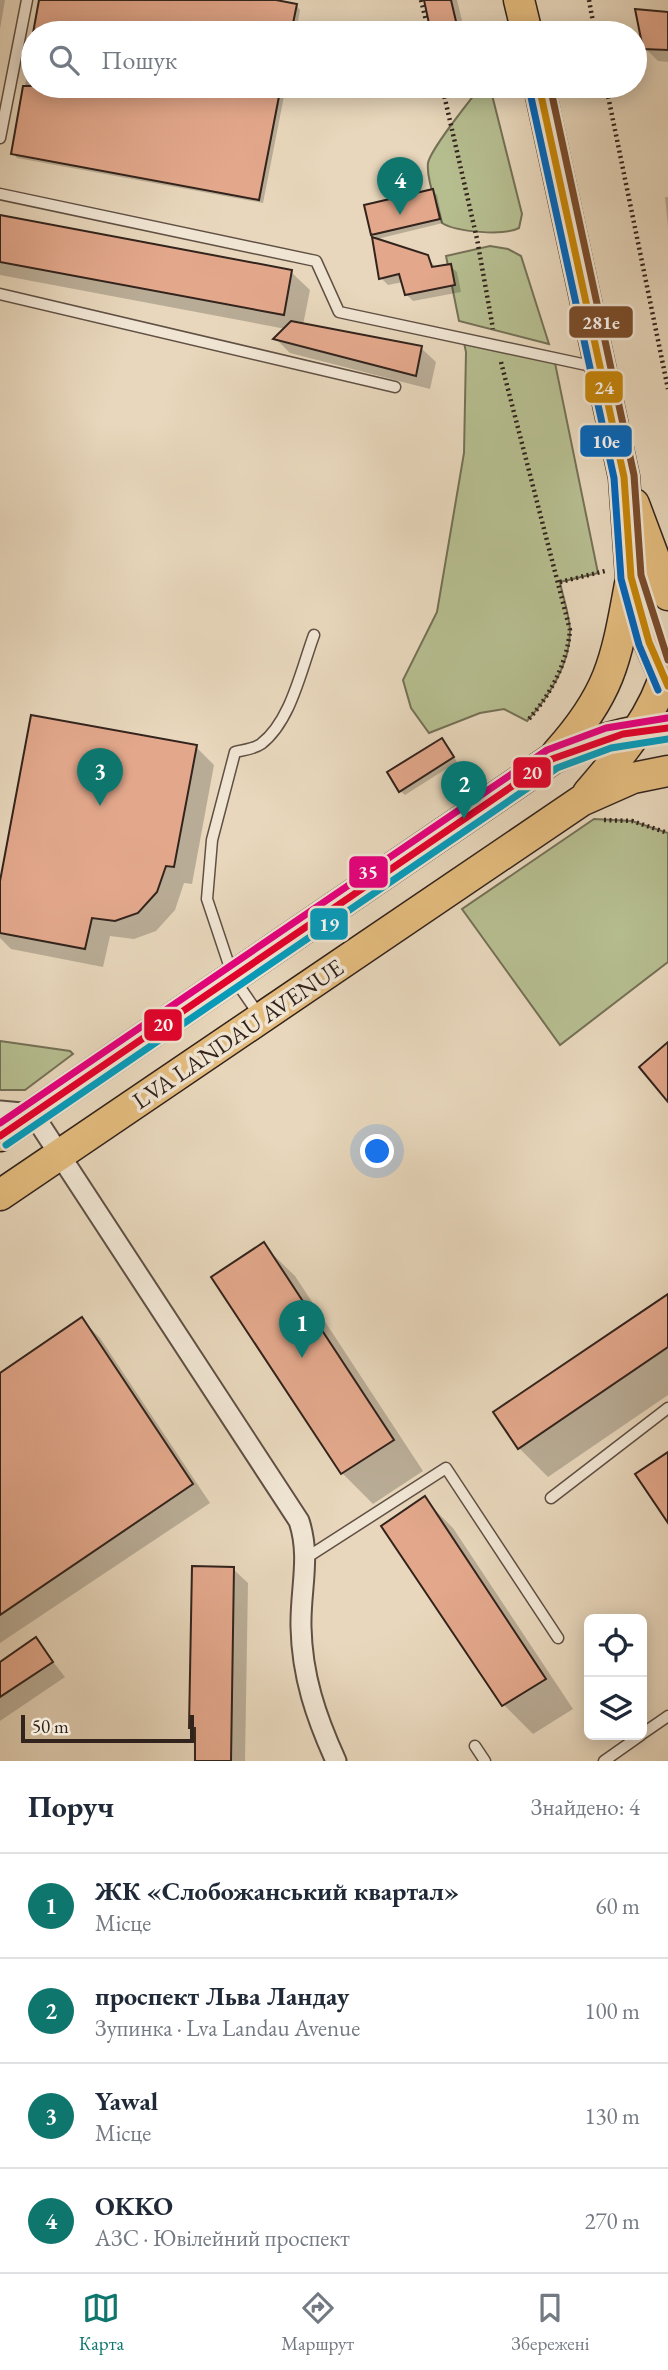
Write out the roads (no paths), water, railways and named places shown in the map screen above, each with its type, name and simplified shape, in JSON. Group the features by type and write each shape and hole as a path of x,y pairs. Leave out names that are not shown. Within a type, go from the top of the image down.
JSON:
{"main road":[{"path":"519,0 524,21"},
{"path":"541,98 624,477 668,594"},
{"path":"552,759 578,730 603,690 616,659 624,477"},
{"path":"587,810 653,706 667,677 620,573"},
{"path":"552,759 592,742 638,729 668,728"},
{"name":"LVA LANDAU AVENUE","path":"0,1136 552,759"},
{"path":"587,810 633,778 668,771"},
{"name":"LVA LANDAU AVENUE","path":"0,1195 262,1018 587,810"}],"street":[{"path":"0,1111 33,1114 292,1509 303,1533 306,1558 301,1628 306,1681 314,1715 336,1761"}],"lane":[{"path":"23,21 27,0"},
{"path":"0,138 21,31"},
{"path":"0,194 316,261 339,312 600,368"},
{"path":"0,294 395,387"},
{"path":"262,1018 233,977 207,899 212,840 235,752 259,746 273,732 288,706 314,635"},
{"path":"551,1497 668,1408"},
{"path":"306,1558 446,1468 558,1638"},
{"path":"647,1731 668,1716"},
{"path":"604,1761 635,1740"},
{"path":"475,1746 485,1761"}],"place":[{"name":"OKKO","path":"400,215"},
{"name":"Yawal","path":"100,806"},
{"name":"проспект Льва Ландау","path":"464,819"},
{"name":"ЖК «Слобожанський квартал»","path":"302,1358"}]}
